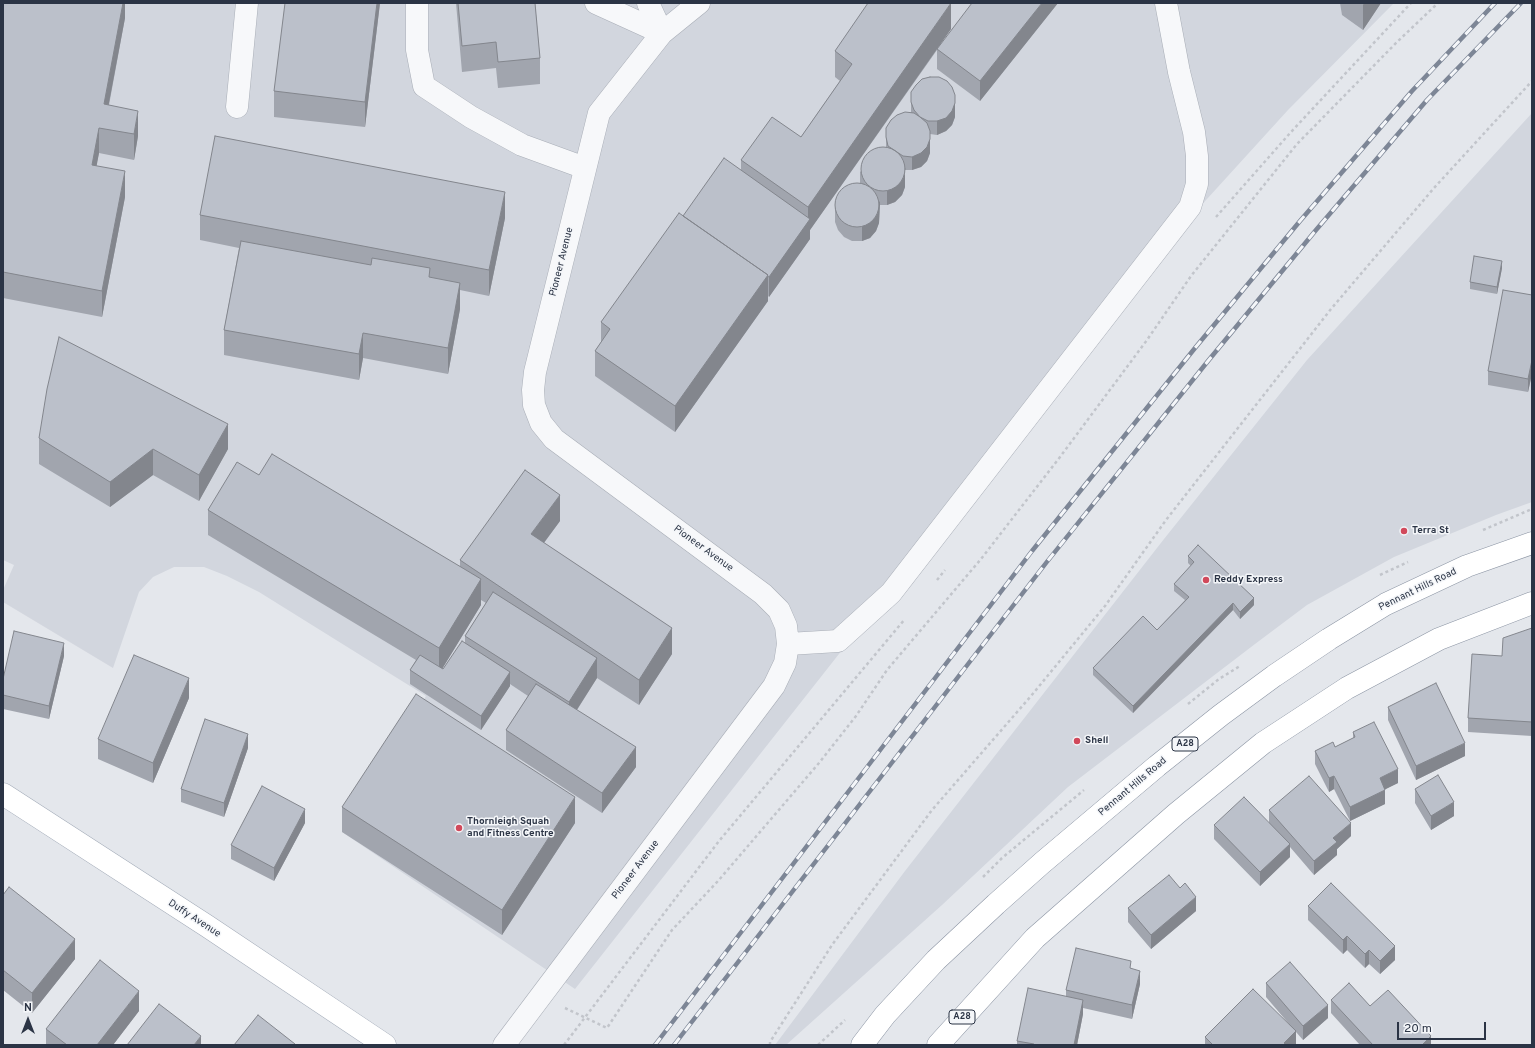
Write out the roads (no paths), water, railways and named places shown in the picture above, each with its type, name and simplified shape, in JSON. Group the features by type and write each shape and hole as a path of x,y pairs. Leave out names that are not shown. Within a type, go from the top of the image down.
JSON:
{"main road":[{"name":"Pennant Hills Road","path":"862,1045 885,1015 936,960 996,904 1157,766 1239,702 1323,643 1386,604 1467,566 1532,542"},
{"name":"A28","path":"938,1045 1035,938 1176,814 1263,743 1347,688 1439,639 1532,604"},
{"name":"Duffy Avenue","path":"3,794 207,926 385,1045"}],"street":[{"path":"237,107 247,3"},
{"path":"417,3 417,50 424,86 471,117 522,145 585,168"},
{"path":"596,3 662,33"},
{"path":"648,3 662,33"},
{"name":"Pioneer Avenue","path":"504,1045 774,686 785,663 788,644 786,626 779,610 763,594 554,439 541,423 534,405 533,390 535,372 599,113 662,33 699,3"},
{"path":"788,644 838,641 891,593 1190,208 1198,184 1198,156 1194,132 1179,72 1166,3"}],"railway":[{"path":"655,1045 1032,551 1195,348 1300,221 1412,91 1495,3"},
{"path":"674,1045 1046,563 1208,361 1316,230 1427,100 1521,3"}],"place":[{"name":"Terra St","path":"1404,531"},
{"name":"Reddy Express","path":"1206,580"},
{"name":"Shell","path":"1077,741"},
{"name":"Thornleigh Squah and Fitness Centre","path":"459,828"}]}
